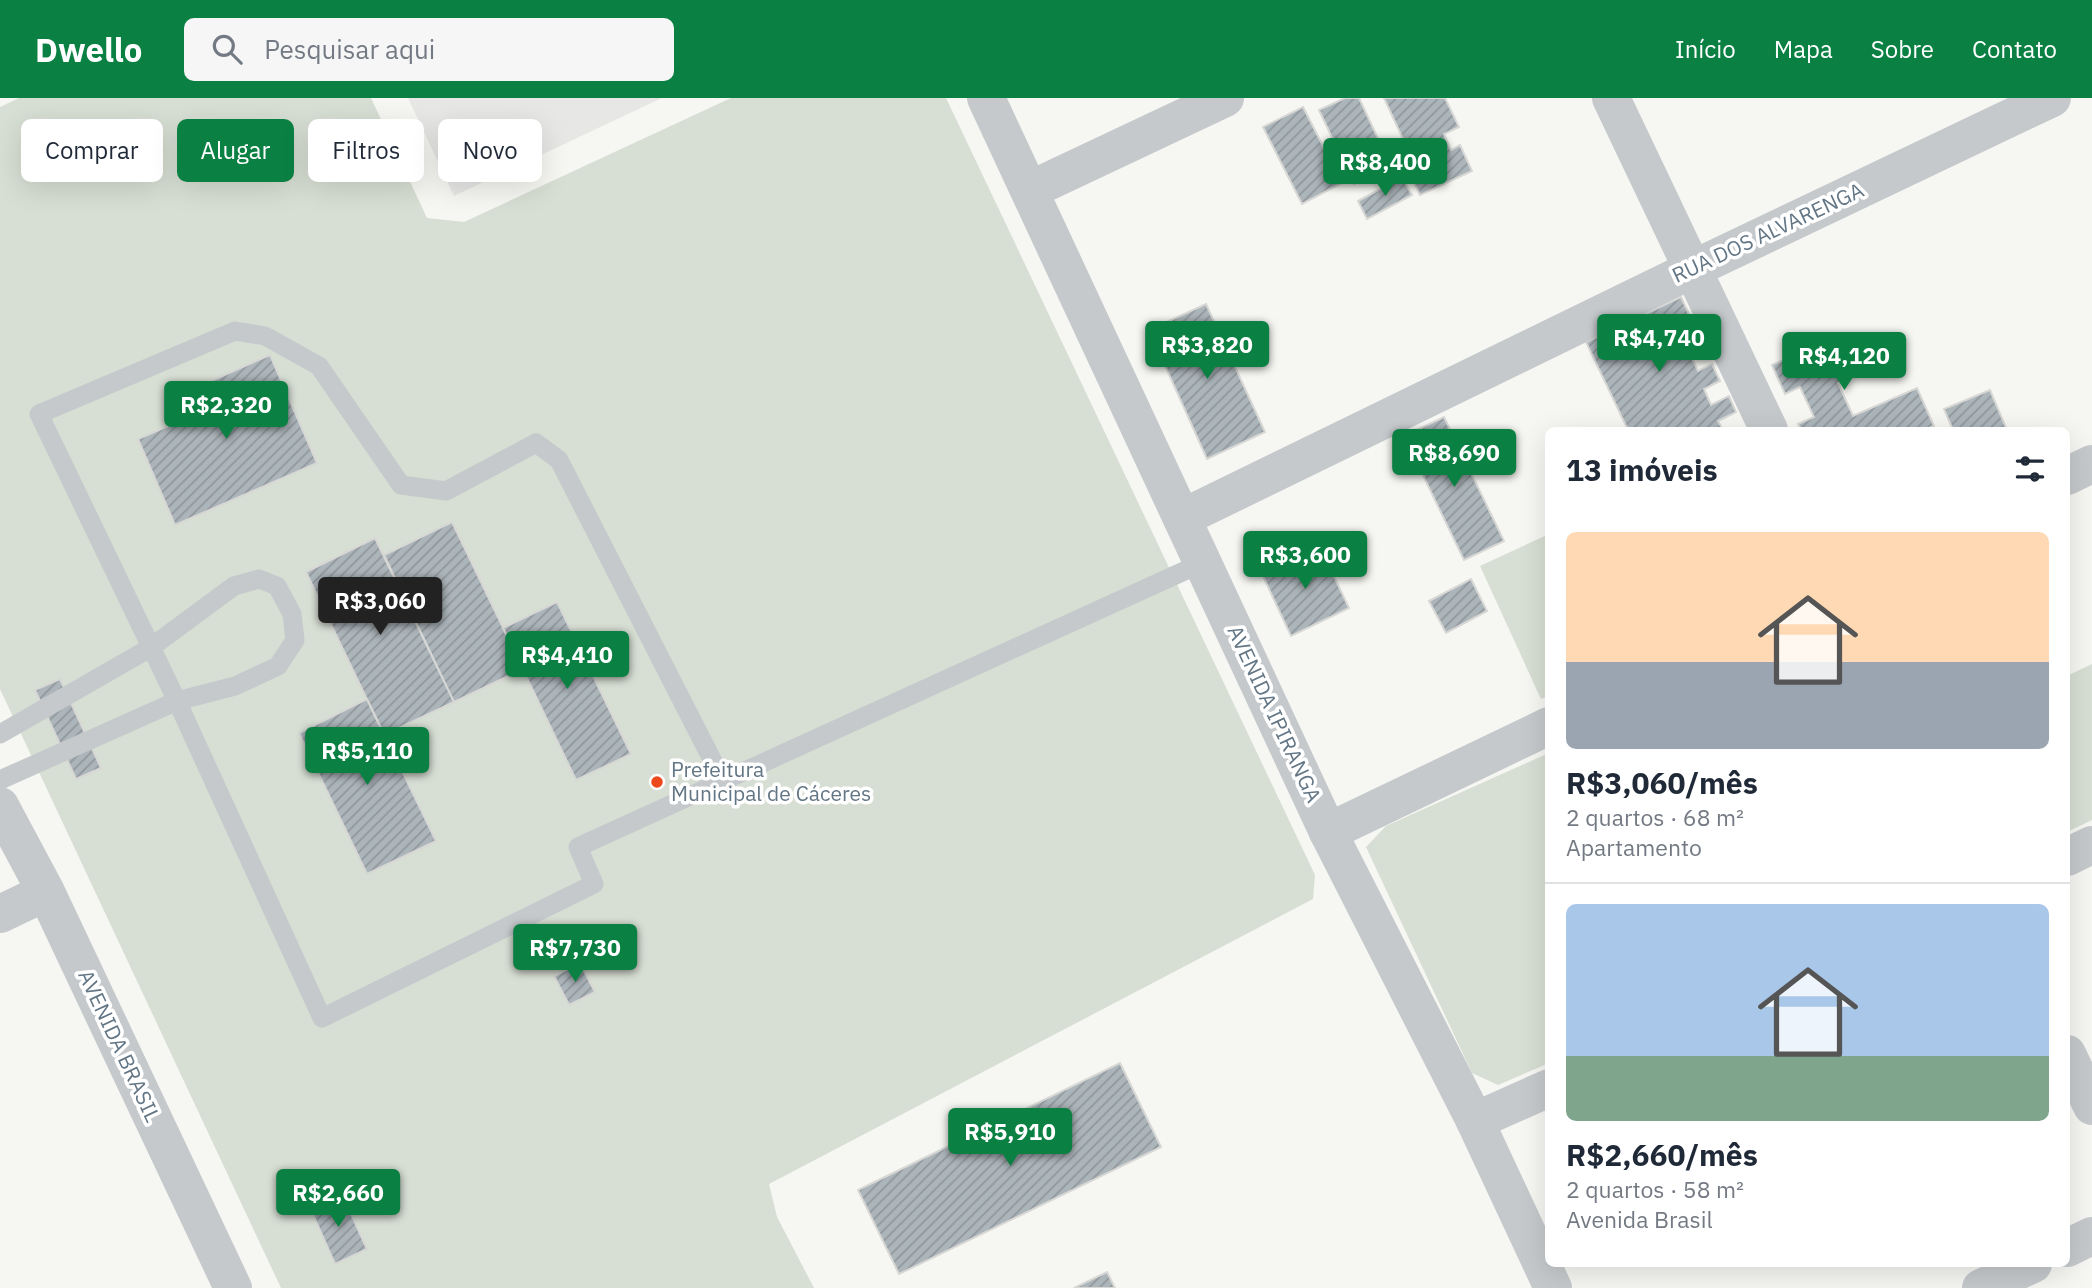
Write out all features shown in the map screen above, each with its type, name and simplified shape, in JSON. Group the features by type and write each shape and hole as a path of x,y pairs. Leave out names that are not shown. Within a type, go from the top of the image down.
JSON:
{"street":[{"name":"AVENIDA IPIRANGA","path":"986,98 1328,832 1475,1121 1553,1288"},
{"path":"1030,190 1225,98"},
{"path":"1611,98 1768,427"},
{"name":"RUA DOS ALVARENGA","path":"1182,518 2052,98"},
{"path":"2070,475 2092,464"},
{"path":"1328,832 1545,728"},
{"name":"AVENIDA BRASIL","path":"0,806 46,892 233,1288"},
{"path":"2070,856 2092,845"},
{"path":"0,914 46,892"},
{"path":"2070,1060 2092,1106"},
{"path":"1475,1121 1545,1090"},
{"path":"2070,1247 2092,1236"},
{"path":"1981,1288 2026,1267"}],"lane":[{"path":"723,781 559,460 536,443 446,491 401,485 319,366 265,336 235,331 38,414 177,701 322,1018 594,884 578,847 723,781 1204,562"},
{"path":"0,734 150,648 234,586 259,579 277,586 292,614 295,640 278,666 234,686 177,701 0,780"}],"shaded area":[{"name":"Prefeitura Municipal de Cáceres","path":"19,98 371,98 381,119 308,119 308,182 410,182 427,218 464,222 731,98 946,98 1315,875 1313,899 769,1184 777,1217 814,1288 281,1288 0,689 0,107"},
{"path":"408,98 662,98 542,155 542,119 438,119 438,162 424,132 424,119 418,119"},
{"path":"447,182 484,182 454,196"},
{"path":"1545,536 1545,698 1541,699 1480,566"},
{"path":"2092,664 2092,820 2070,831 2070,675"},
{"path":"1545,755 1545,1065 1498,1085 1472,1073 1366,847 1386,826"}],"building":[{"path":"1345,98 1359,98 1391,166 1354,184 1319,110"},
{"path":"1384,98 1445,98 1459,127 1444,134 1451,150 1460,145 1472,171 1420,195 1408,171 1437,156 1430,141 1409,152"},
{"path":"1303,107 1342,183 1302,204 1263,127"},
{"path":"1402,177 1412,195 1367,219 1358,201"},
{"path":"1681,297 1689,314 1673,322 1680,336 1696,328 1706,349 1691,356 1698,371 1712,364 1720,381 1704,389 1711,405 1729,396 1736,412 1718,421 1721,427 1627,427 1586,342"},
{"path":"1206,304 1265,432 1207,459 1149,330"},
{"path":"1844,333 1861,373 1838,383 1853,416 1917,388 1934,426 1800,427 1798,424 1814,417 1800,387 1785,394 1772,365"},
{"path":"270,355 317,463 175,525 138,439 173,424 163,402"},
{"path":"1990,390 2006,427 1952,427 1944,409"},
{"path":"1444,417 1504,541 1464,560 1404,436"},
{"path":"452,522 523,669 454,702 384,555"},
{"path":"375,538 454,702 384,735 306,572"},
{"path":"1320,547 1349,608 1291,636 1262,574"},
{"path":"1471,579 1487,611 1446,633 1429,601"},
{"path":"557,602 631,754 576,780 503,628"},
{"path":"60,679 101,768 76,779 35,690"},
{"path":"367,699 436,841 367,874 299,733"},
{"path":"580,963 595,992 569,1005 554,976"},
{"path":"1120,1063 1161,1147 899,1274 858,1190"},
{"path":"342,1194 367,1249 335,1264 310,1208"},
{"path":"1107,1272 1115,1288 1074,1288"}],"place":[{"name":"Prefeitura Municipal de Cáceres","path":"657,782"}]}
